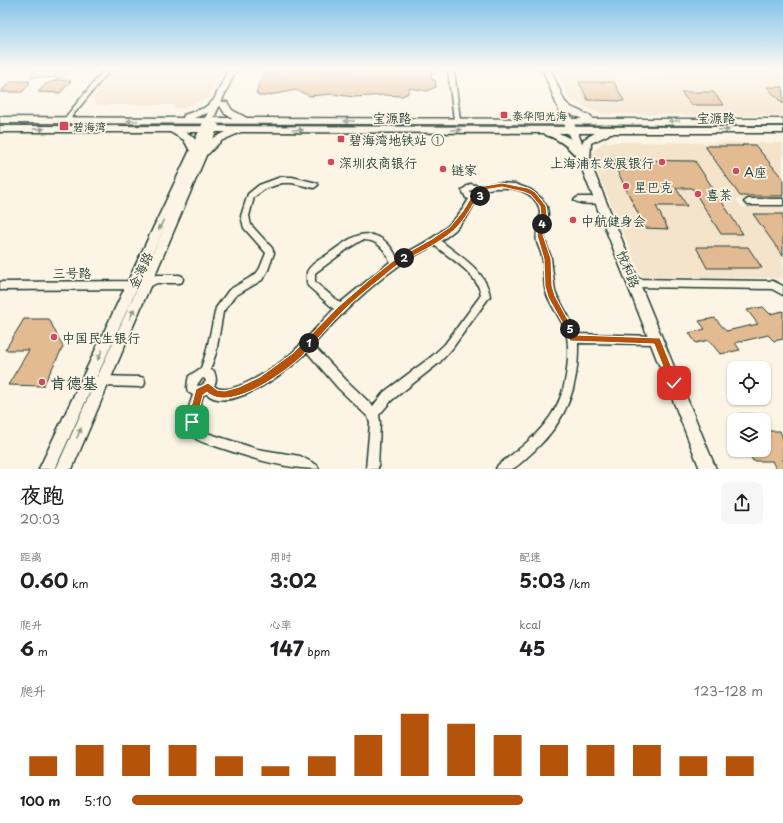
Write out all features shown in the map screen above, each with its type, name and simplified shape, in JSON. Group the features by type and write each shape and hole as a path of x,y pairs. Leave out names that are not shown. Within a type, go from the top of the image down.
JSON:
{"main road":[{"path":"528,121 554,115 559,109 559,100"},
{"path":"559,100 568,109 580,116 621,126"},
{"path":"172,121 202,112 221,102 226,110 233,115 257,125"},
{"name":"宝源路","path":"0,120 172,121 211,125 524,130 571,126 783,122"},
{"name":"宝源路","path":"257,125 457,120 528,121 571,126"},
{"name":"宝源路","path":"0,129 163,130 211,125"},
{"path":"163,130 184,135 199,151 224,136 244,131 257,125"},
{"name":"宝源路","path":"621,126 783,130"},
{"path":"585,161 585,144 588,140 621,126"},
{"path":"524,130 550,133 565,139 577,149 585,161"}],"street":[{"path":"66,120 89,92"},
{"name":"金海路","path":"64,469 102,381 139,285 224,92"},
{"name":"金海路","path":"221,102 227,92"},
{"path":"454,92 457,120"},
{"name":"悦和路","path":"556,92 601,200 708,469"},
{"path":"314,185 292,180 281,180 262,187 251,196 245,216 248,226 270,253 264,270 259,277 232,294 218,311 213,347 204,373 194,378 191,384 193,390 204,390 215,394 225,395 240,391 263,380 296,356 340,309 395,263 435,241 452,228 465,213 474,197"},
{"path":"480,189 482,193 481,196 474,197 467,194 467,189 472,186 480,189 502,185 518,187 533,194 543,206 544,215 540,235 547,259 549,286 552,297 571,330 573,338 572,373 568,394 559,417 543,436 502,469"},
{"path":"578,200 601,200"},
{"path":"748,202 783,202"},
{"path":"340,309 311,283 311,272 353,241 367,236 373,237 387,246 395,263"},
{"path":"372,414 388,396 444,351 486,296 484,285 477,276 435,241"},
{"name":"三号路","path":"0,286 139,285 156,279 179,280"},
{"path":"634,283 773,284 783,290"},
{"name":"金海路","path":"47,469 89,381 139,285"},
{"path":"573,338 657,340"},
{"path":"307,345 342,384 368,408 372,414 375,423 372,469"},
{"path":"204,373 210,375 211,378 204,390 192,422 194,430 202,436 257,455 300,462 313,469"},
{"path":"89,381 140,382"}],"shaded area":[{"path":"97,92 211,92 208,98 183,108 173,108 175,105 98,105 92,98"},
{"path":"566,92 783,92 783,116 600,114 569,99"},
{"path":"604,142 783,143 783,199 736,199 742,207 783,207 783,278 642,277 590,155"}],"building":[{"path":"38,92 61,92 60,93"},
{"path":"286,92 265,96 260,96 256,93"},
{"path":"300,92 408,92 402,96 384,95 354,97 331,94 310,96"},
{"path":"584,92 619,92 624,101 588,100"},
{"path":"681,92 713,92 724,105 691,105"},
{"path":"772,92 783,92 783,104"},
{"path":"742,145 755,145 783,179 783,196 740,196 705,146 743,146"},
{"path":"612,160 695,161 743,234 721,234 692,188 676,188 687,206 656,206 668,229 645,228"},
{"path":"753,214 783,214 783,256"},
{"path":"696,247 748,247 762,268 707,268"},
{"path":"763,307 770,314 783,311 783,339 774,341 768,335 735,343 740,350 720,354 709,340 696,343 689,333 705,329 699,321 715,318 726,331 758,324 747,310"},
{"path":"24,319 49,319 63,347 43,386 8,385 29,350 5,350"},
{"path":"771,431 780,431 783,438 783,469 776,469 772,461 753,461 751,457 771,457"}],"place":[{"name":"泰华阳光海","path":"504,115"},
{"name":"碧海湾","path":"64,126"},
{"name":"碧海湾地铁站 ①","path":"341,139"},
{"name":"深圳农商银行","path":"331,162"},
{"name":"上海浦东发展银行","path":"662,162"},
{"name":"链家","path":"443,169"},
{"name":"A座","path":"736,171"},
{"name":"星巴克","path":"626,186"},
{"name":"喜茶","path":"698,194"},
{"name":"中航健身会","path":"573,220"},
{"name":"中国民生银行","path":"54,337"},
{"name":"肯德基","path":"42,382"}],"route":[{"path":"192,422 199,392 208,388 215,394 225,395 240,391 263,380 296,356 340,309 371,282 395,263 435,241 452,228 465,213 474,197 481,196 482,191 480,189 502,185 510,185 526,190 533,194 543,206 544,215 540,235 547,259 549,286 552,297 571,330 573,338 657,340 674,383"}]}
